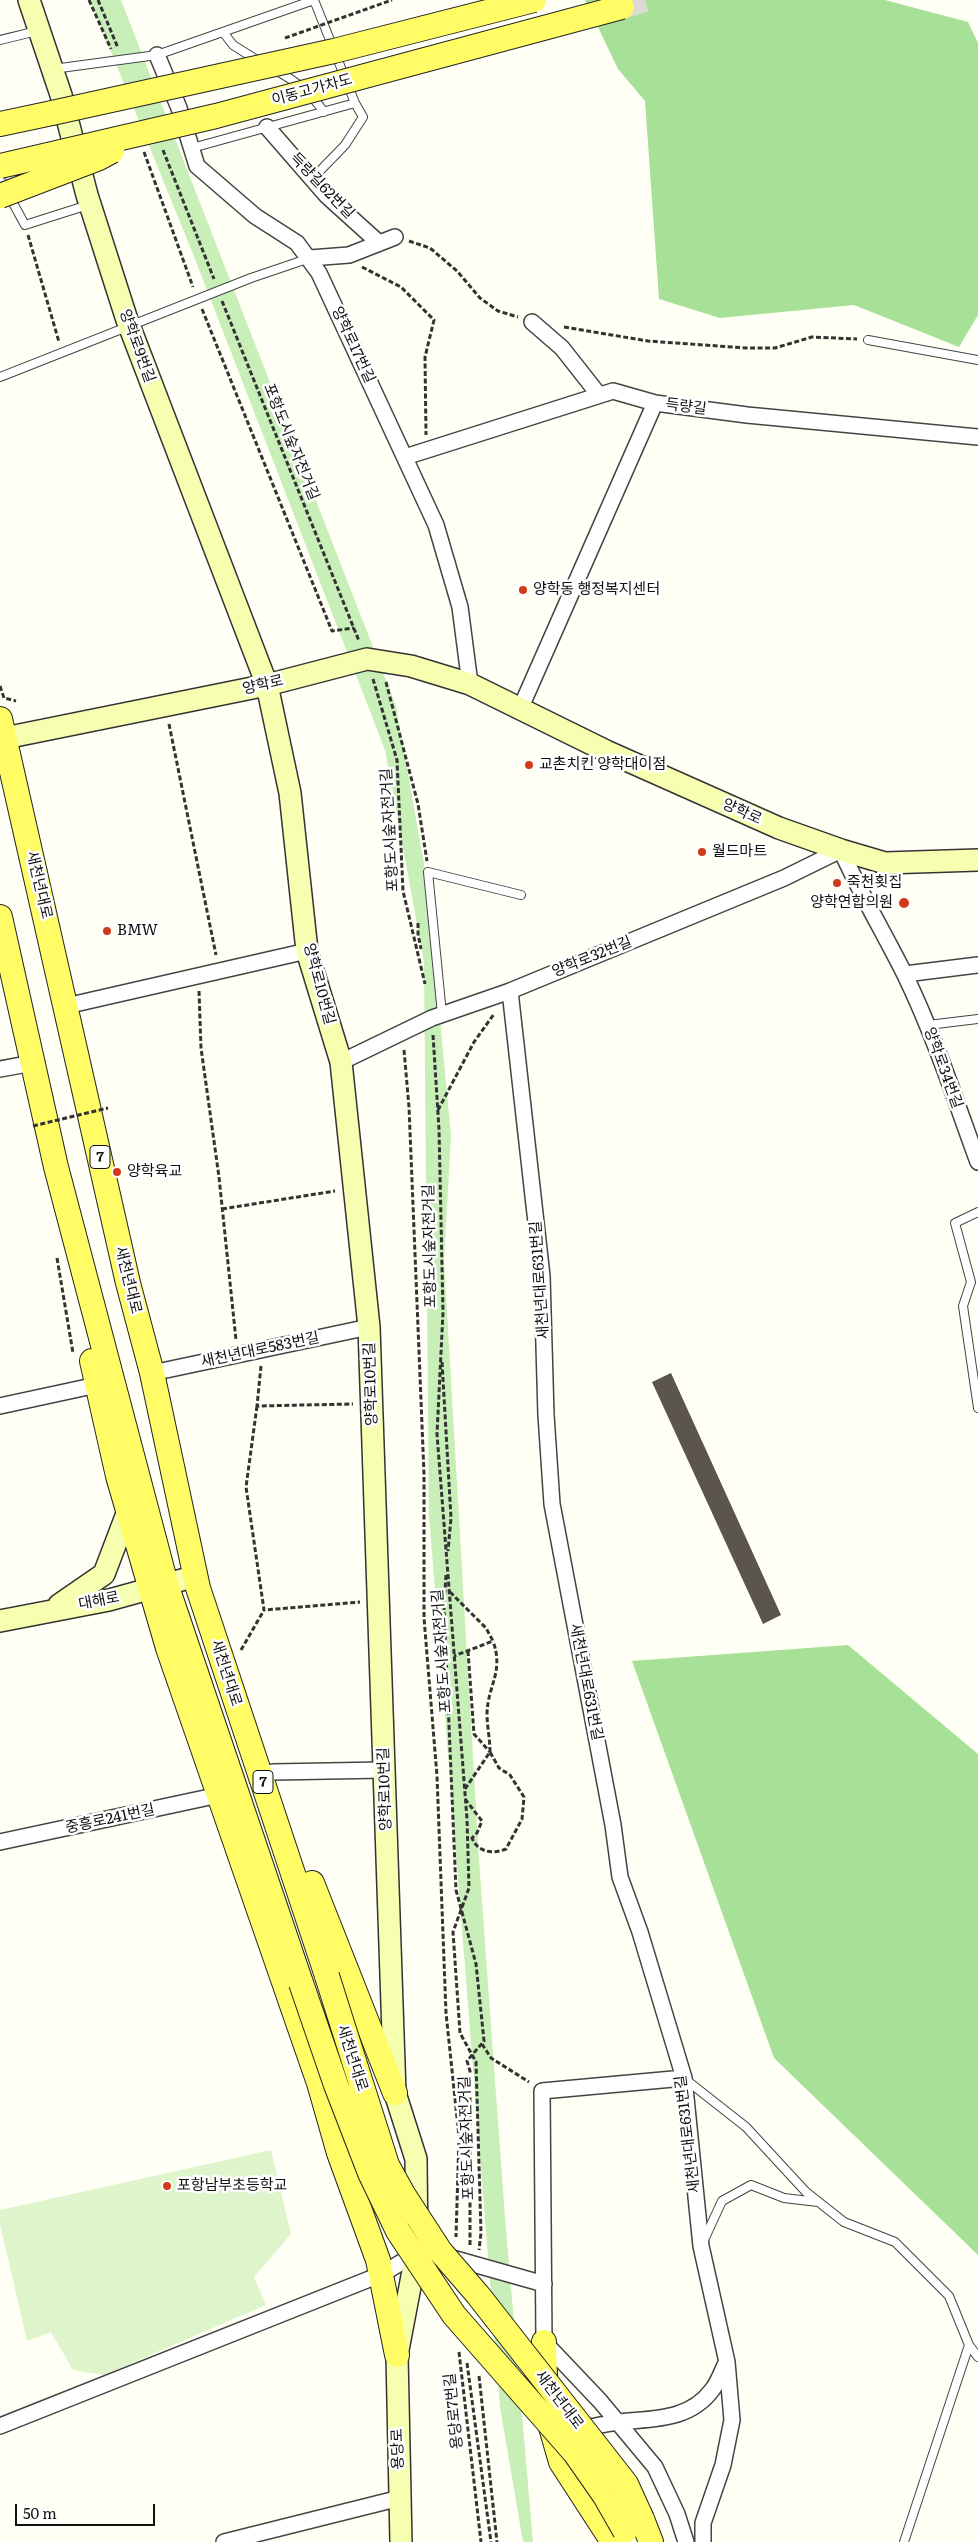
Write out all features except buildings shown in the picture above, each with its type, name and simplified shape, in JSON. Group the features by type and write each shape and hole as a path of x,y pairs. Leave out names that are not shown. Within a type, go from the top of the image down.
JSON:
{"main road":[{"name":"양학로9번길","path":"29,0 53,70 90,204 129,326 267,685"},
{"path":"0,124 334,51 534,0"},
{"name":"이동고가차도","path":"0,166 153,143 622,7"},
{"path":"0,116 52,113"},
{"path":"0,196 99,158 153,143"},
{"name":"양학로","path":"2,732 165,706 374,660 411,666 470,684 606,751 779,828 842,850 885,863 978,860"},
{"name":"양학로10번길","path":"267,685 290,792 307,951 341,1062 369,1327 395,2093 416,2159 418,2250"},
{"name":"새천년대로","path":"2,732 126,1274 152,1373 197,1582 327,1976 387,2165 403,2194 440,2251 478,2295 626,2484 627,2533"},
{"name":"새천년대로","path":"0,917 32,1063 94,1318 113,1382 158,1586 301,1983 336,2086 370,2173 398,2231 454,2315 575,2453 605,2496 627,2533 651,2542"},
{"path":"94,1318 90,1354 128,1511 158,1586 168,1648 319,2083 346,2172 382,2274 397,2355"},
{"path":"53,1610 104,1574 128,1511"},
{"path":"197,1582 219,1609 301,1854 395,2093"},
{"name":"대해로","path":"0,1621 109,1600 158,1586 197,1582"},
{"path":"346,2172 392,2147 404,2122"},
{"name":"용당로","path":"401,2542 397,2355 418,2250"},
{"path":"544,2342 546,2410 561,2462 627,2533"}],"street":[{"name":"양학로17번길","path":"157,55 179,108 197,166 255,216 297,243 320,273 436,525 460,607 470,684"},
{"name":"득량길62번길","path":"267,127 327,196 379,243"},
{"path":"310,258 349,255 395,236"},
{"path":"532,322 562,348 599,395"},
{"name":"득량길","path":"405,457 613,391 655,403 746,415 977,433"},
{"path":"520,707 655,403"},
{"name":"양학로32번길","path":"341,1062 437,1016 510,991 784,878 842,850"},
{"name":"양학로34번길","path":"842,850 858,888 905,974 928,1025 978,1162"},
{"path":"66,1006 307,951"},
{"path":"905,974 978,964"},
{"name":"새천년대로631번길","path":"510,991 542,1276 546,1416 552,1504 613,1825 620,1877 640,1932 684,2078 701,2246 727,2362 732,2420 723,2465 703,2523 703,2542"},
{"path":"0,1069 32,1063"},
{"name":"새천년대로583번길","path":"152,1373 369,1327"},
{"path":"0,1406 98,1385"},
{"path":"273,1772 384,1770"},
{"name":"중흥로241번길","path":"0,1842 219,1795"},
{"path":"684,2078 542,2091 544,2342 655,2467 686,2542"},
{"path":"0,2426 382,2274 418,2250 478,2257 544,2284"},
{"path":"561,2462 574,2436 583,2428 684,2414 712,2391 727,2362"},
{"path":"224,2542 400,2498"}],"lane":[{"path":"53,70 157,55 314,0 355,103 364,117 345,145 312,179"},
{"path":"0,40 39,30"},
{"path":"223,32 233,45 296,81 314,98 324,112"},
{"path":"192,148 355,103"},
{"path":"0,179 24,225 90,204"},
{"path":"0,377 218,291 310,258"},
{"path":"868,340 978,360"},
{"path":"437,1016 428,872 521,895"},
{"path":"928,1025 978,1019"},
{"path":"978,1212 955,1223 970,1282 964,1306 978,1408"},
{"path":"684,2078 746,2127 806,2192 844,2222 895,2242 949,2296 969,2345 978,2357"},
{"path":"701,2246 722,2201 751,2185 784,2198 819,2202"},
{"path":"904,2542 969,2345"}],"path":[{"path":"89,0 106,35 114,61"},
{"path":"98,0 124,60"},
{"path":"277,41 392,0"},
{"path":"153,143 198,299 332,631 354,628"},
{"name":"포항도시숲자전거길","path":"153,143 218,291 354,628 374,660 397,760 403,891 437,1016 443,1312 437,1434 465,1799 469,1888 453,1932 460,2033 476,2062 481,2233 478,2257"},
{"path":"24,225 62,353"},
{"path":"395,236 430,248 457,271 480,298 498,310 532,322 648,341 746,348 775,348 812,337 868,340"},
{"path":"349,255 361,267 401,287 434,320 425,357 426,450"},
{"path":"374,660 390,698 418,804 428,872"},
{"path":"0,686 4,698 16,701"},
{"path":"165,706 219,971"},
{"path":"198,976 201,1048 222,1209 237,1354"},
{"path":"438,1111 474,1042 510,991"},
{"path":"403,1032 409,1107 424,1474 424,1618 437,1776 446,2013 459,2137 456,2239 470,2246 478,2257"},
{"path":"33,1126 108,1108"},
{"path":"222,1209 353,1188"},
{"path":"441,1346 451,1518 444,1607 456,1890 476,1964 484,2041 466,2061 470,2071 470,2246"},
{"path":"236,1659 264,1610 246,1487 257,1406 262,1349"},
{"path":"257,1406 372,1404"},
{"path":"449,1592 486,1628 498,1656 496,1679 487,1715 490,1752 464,1790"},
{"path":"264,1610 378,1601"},
{"path":"454,1656 493,1641"},
{"path":"468,1651 474,1734 490,1752 499,1768 510,1775 524,1797 522,1819 506,1849 496,1853 482,1850 475,1844 472,1838"},
{"path":"465,1799 482,1822 467,1843"},
{"path":"482,2044 491,2058 542,2091"},
{"name":"용당로7번길","path":"458,2342 481,2542"},
{"path":"466,2356 491,2542"},
{"path":"479,2374 497,2542"}],"green space":[{"path":"90,0 121,0 396,706 427,881 451,1136 444,1260 479,1860 505,2218 533,2542 523,2542 500,2407 429,1515 424,962 385,750 193,254"},
{"path":"585,0 885,0 968,22 978,43 978,315 959,347 854,305 720,318 659,299 645,101 618,69"},
{"path":"848,1645 978,1754 978,2255 774,2058 632,1661"},
{"path":"271,2150 291,2234 254,2277 266,2305 104,2375 73,2370 51,2332 27,2341 0,2224 0,2210"}],"tunnel":[{"path":"622,7 645,0"}],"place":[{"name":"양학동 행정복지센터","path":"523,590"},
{"name":"교촌치킨 양학대이점","path":"529,765"},
{"name":"월드마트","path":"702,852"},
{"name":"죽천횟집","path":"837,883"},
{"name":"양학연합의원","path":"904,903"},
{"name":"BMW","path":"107,931"},
{"name":"양학육교","path":"117,1172"},
{"name":"포항남부초등학교","path":"167,2186"}]}
